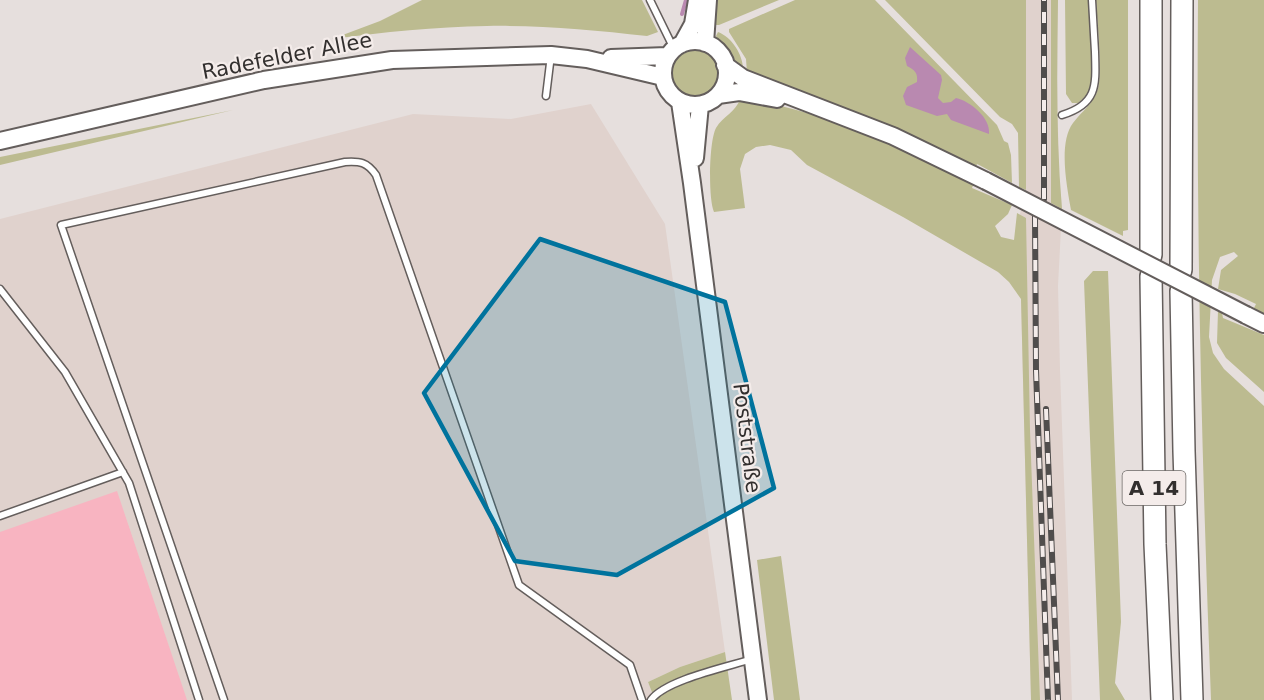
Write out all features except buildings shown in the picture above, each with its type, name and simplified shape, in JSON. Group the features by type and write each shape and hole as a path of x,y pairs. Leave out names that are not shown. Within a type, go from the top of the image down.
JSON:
{"highway":[{"name":"A 14","path":"1151,0 1151,266 1155,533 1162,700"},
{"name":"A 14","path":"1182,0 1181,281 1192,700"}],"main road":[{"path":"587,58 674,50 689,42 705,43 721,56 726,76 724,86 710,101 700,105 680,102 671,95 663,77 663,66 674,50 693,24 697,0"},
{"path":"705,43 708,0"},
{"name":"Radefelder Allee","path":"0,141 264,80 344,66 392,60 551,55 587,58"},
{"path":"587,58 663,77"},
{"path":"725,65 743,78 893,136 986,181 1264,324"},
{"path":"718,95 740,92 813,106"},
{"name":"Poststraße","path":"680,102 758,700"},
{"name":"Poststraße","path":"692,183 700,105"}],"lane":[{"path":"650,0 674,50"},
{"path":"1062,115 1076,111 1088,101 1096,82 1092,0"},
{"path":"546,96 551,55"},
{"path":"224,700 60,225 345,162 360,161 369,165 376,175 519,585 630,665 642,700"},
{"path":"0,289 64,372 129,483 199,700"},
{"path":"0,516 123,472"},
{"path":"651,700 671,684 753,659"}],"highlighted area":[{"path":"540,239 725,302 774,488 617,575 515,561 424,393"}],"shaded area":[{"path":"422,0 642,0 658,32 647,36 567,28 487,26 410,30 332,39 380,21"},
{"path":"714,0 779,0 714,25"},
{"path":"795,0 875,0 997,125 1004,141 1008,143 1012,183 977,164 976,167 747,73 746,59 729,29"},
{"path":"885,0 1026,0 1026,190 1019,187 1018,133 1012,124 1000,117"},
{"path":"1026,0 1058,0 1057,79 1062,209 1058,286 1072,700 1031,700 1020,214 1026,190"},
{"path":"1051,0 1058,0 1058,131 1062,209 1051,203"},
{"path":"1065,0 1089,0 1093,77 1088,95 1078,103 1072,103 1066,94"},
{"path":"1096,0 1128,0 1128,230 1123,231 1123,236 1071,210 1066,178 1065,153 1068,132 1094,99 1098,89 1100,58"},
{"path":"1198,0 1264,0 1264,314 1254,308 1256,304 1218,289 1221,270 1238,256 1234,252 1220,257 1212,280 1209,337 1213,353 1224,369 1264,406 1264,700 1211,700 1200,350"},
{"path":"718,32 728,38 736,48 743,71 718,40 716,36"},
{"path":"910,47 941,75 938,98 943,103 951,102 956,98 973,106 987,122 989,134 951,120 947,114 937,116 906,105 903,96 907,87 917,82 914,70 907,66 905,58"},
{"path":"694,49 712,56 719,74 712,92 694,99 676,92 669,74 676,56"},
{"path":"740,99 756,100 806,113 855,129 974,183 972,188 1012,205 1008,214 995,226 1001,237 1014,240 1017,213 1026,218 1030,430 1040,700 1031,700 1021,299 1009,282 998,272 807,165 791,150 770,145 756,147 745,154 740,169 745,208 714,212 710,183 714,135 716,128 736,107"},
{"path":"591,104 665,224 725,652 680,667 648,682 655,700 0,700 0,219 413,114 511,119"},
{"path":"233,110 0,165 0,157"},
{"path":"1093,271 1108,271 1121,622 1115,683 1125,700 1100,700 1084,281"},
{"path":"1218,311 1222,313 1223,318 1264,335 1264,392 1226,358 1217,343"},
{"path":"781,556 800,700 774,700 757,560"},
{"path":"725,652 732,700 655,700 648,682 680,667"}],"waterway":[{"path":"682,14 686,0"}],"railway":[{"path":"1044,0 1044,199"},
{"path":"1035,216 1036,370 1048,700"},
{"path":"1046,409 1058,700"}]}
